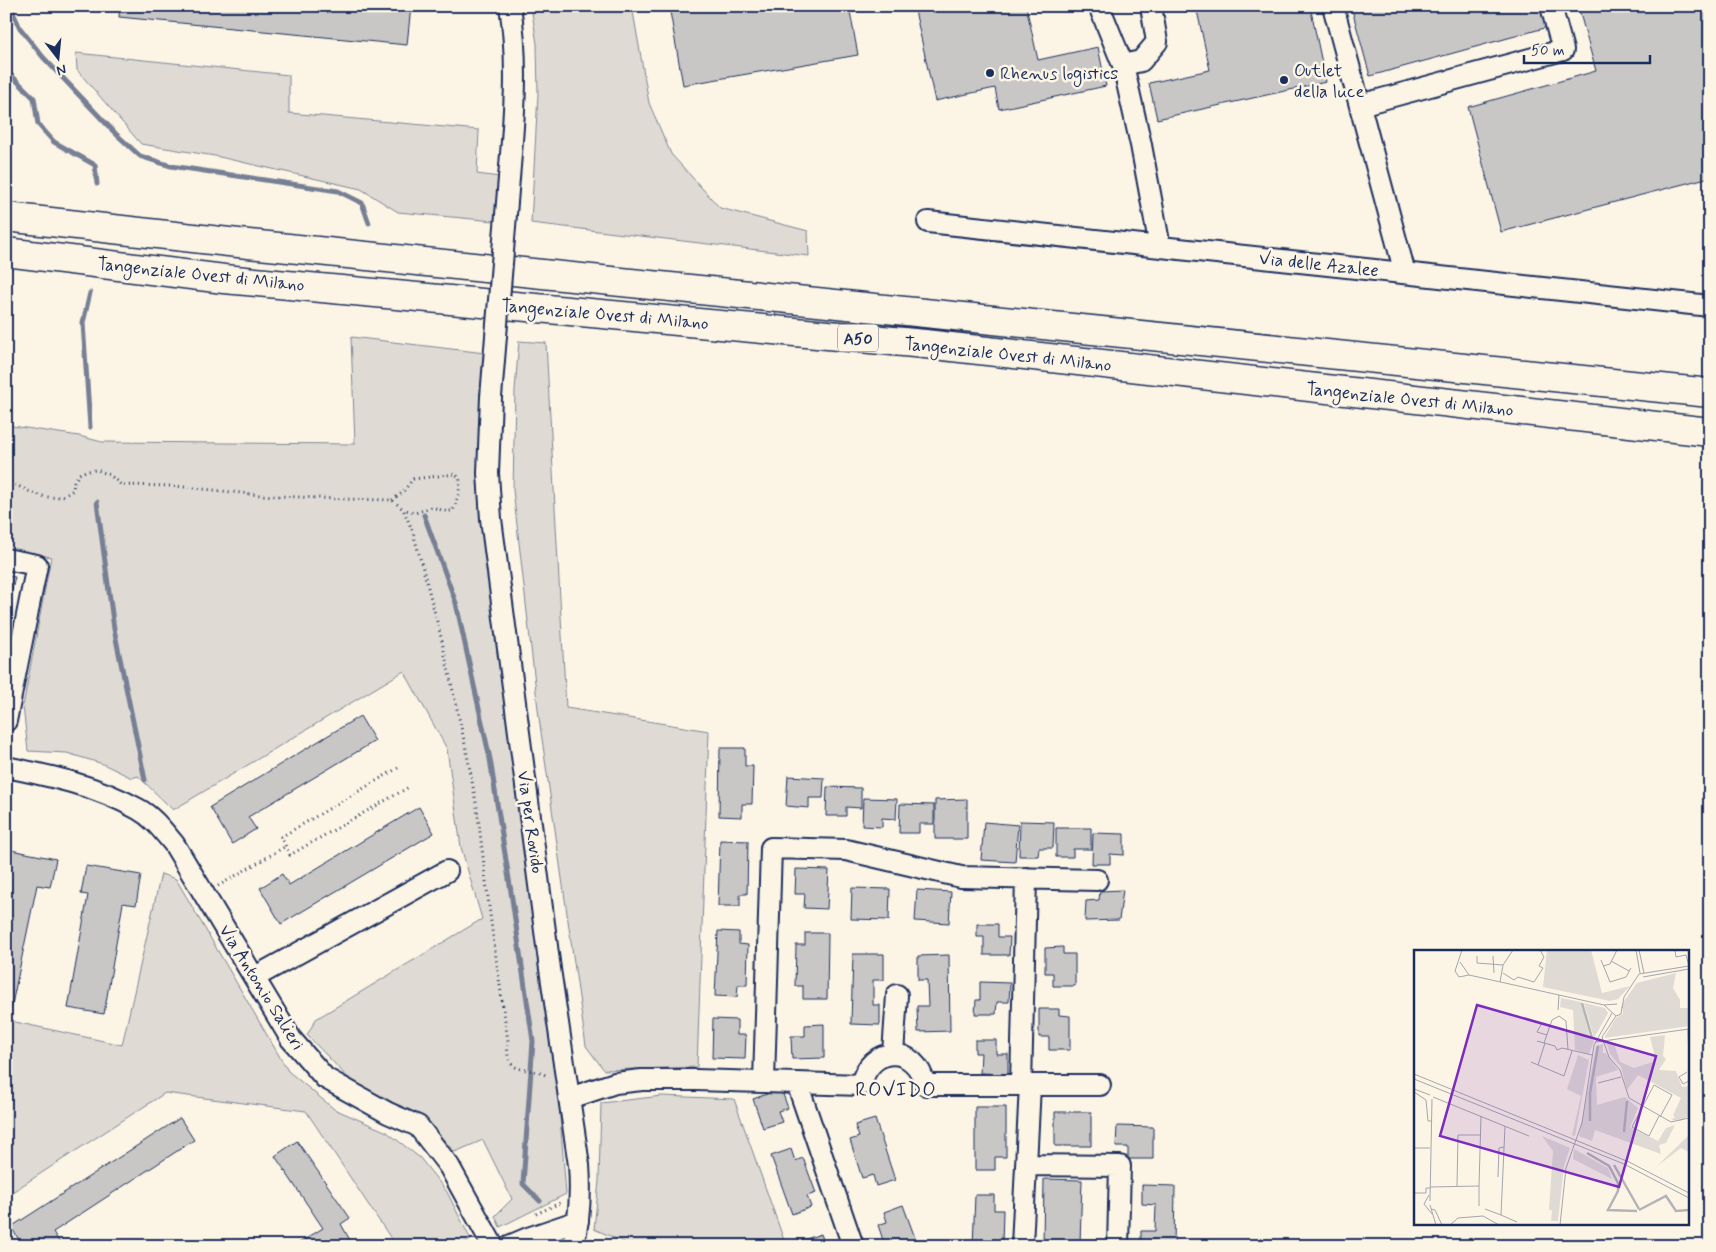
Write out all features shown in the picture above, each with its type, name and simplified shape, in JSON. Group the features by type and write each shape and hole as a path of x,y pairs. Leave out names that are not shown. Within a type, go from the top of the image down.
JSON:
{"highway":[{"name":"Tangenziale Ovest di Milano","path":"6,217 219,241 1710,393"},
{"name":"Tangenziale Ovest di Milano","path":"6,252 234,280 925,344 1710,432"}],"street":[{"name":"Via per Rovido","path":"510,6 514,34 516,100 491,397 488,473 491,519 580,1184 575,1235"},
{"path":"1099,6 1123,65 1141,145 1160,247"},
{"path":"1123,65 1141,61 1158,42 1151,6"},
{"path":"1333,6 1405,273"},
{"path":"1360,105 1562,50 1551,6"},
{"name":"Via delle Azalee","path":"928,222 1710,306"},
{"path":"6,559 37,565 6,721"},
{"name":"Via Antonio Salieri","path":"6,767 84,785 139,810 157,824 174,844 291,1040 324,1078 388,1114 418,1126 449,1166 493,1246"},
{"path":"764,1082 771,848 846,850 961,877 1097,880"},
{"path":"255,977 447,871"},
{"path":"1022,1246 1026,1165 1026,878"},
{"path":"893,1054 897,995"},
{"path":"570,1098 603,1086 624,1082 696,1080 861,1085 863,1074 872,1062 882,1056 893,1054 904,1056 917,1064 923,1074 926,1085 1100,1085"},
{"path":"798,1083 854,1246"},
{"path":"1026,1165 1120,1166 1118,1246"},
{"path":"509,1246 528,1238 575,1235"}],"path":[{"path":"6,480 42,497 55,497 67,495 73,490 74,482 79,474 97,470 110,475 121,485 128,486 175,486 260,495 377,501 392,500 402,493 413,479 456,474 460,479 459,493 453,511 444,511 432,507 415,513 403,510"},
{"path":"392,500 403,510 413,532 458,710 477,808 508,1041 507,1052 509,1061 522,1070 542,1072"},
{"path":"398,768 281,837 290,855 409,787"},
{"path":"204,894 286,846"},
{"path":"575,1235 621,1246"}],"shaded area":[{"path":"531,6 632,6 649,103 671,154 720,208 808,231 809,256 531,223 538,94 537,44"},
{"path":"76,53 289,75 289,113 479,130 477,174 500,177 494,221 398,212 361,189 215,156 141,144 77,70"},
{"path":"351,337 485,353 483,511 559,1104 566,1194 500,1227 495,1216 512,1199 483,1140 455,1152 424,1118 352,1082 307,1035 316,1019 482,919 461,847 447,749 404,671 173,810 138,776 132,778 103,764 67,753 28,751 23,706 51,557 6,548 6,425 79,436 102,442 355,444"},
{"path":"519,341 546,343 566,708 709,731 697,1067 604,1070 586,1046 539,718 513,490 515,390"},
{"path":"161,874 176,879 288,1071 334,1109 387,1132 420,1158 447,1192 471,1240 458,1246 396,1246 306,1111 165,1093 6,1196 6,1020 122,1045"},
{"path":"662,1096 734,1099 786,1246 633,1246 594,1229 599,1181 601,1103"}],"building":[{"path":"120,6 411,6 407,45 119,17"},
{"path":"669,6 849,6 858,55 683,85"},
{"path":"914,6 1026,6 1038,60 1098,47 1106,86 999,109 995,88 935,101"},
{"path":"1196,6 1310,6 1326,82 1157,119 1149,83 1210,70"},
{"path":"1351,6 1543,6 1548,27 1370,76"},
{"path":"1578,6 1710,6 1710,177 1501,232 1468,107 1596,71"},
{"path":"6,576 15,577 6,616"},
{"path":"360,716 375,741 248,817 256,829 232,844 210,807"},
{"path":"720,748 745,748 745,766 753,766 752,804 742,804 742,817 719,816"},
{"path":"788,776 824,778 823,798 809,798 809,808 786,806"},
{"path":"827,787 861,788 861,808 846,807 846,816 826,816"},
{"path":"863,798 897,799 896,819 882,818 882,827 862,826"},
{"path":"967,799 967,839 935,839 935,800"},
{"path":"900,804 934,805 934,824 919,824 919,833 899,833"},
{"path":"419,807 434,833 281,924 260,888 282,874 289,885"},
{"path":"1020,821 1054,822 1053,848 1039,848 1038,856 1019,856"},
{"path":"984,822 1018,825 1015,862 981,860"},
{"path":"1056,828 1091,828 1091,849 1073,849 1073,857 1056,857"},
{"path":"1093,833 1124,834 1124,855 1110,854 1110,864 1092,864"},
{"path":"720,840 748,841 747,894 740,894 740,906 718,906"},
{"path":"6,849 56,859 50,887 37,885 10,1014 6,1013"},
{"path":"86,866 141,875 136,905 123,903 104,1014 68,1008 88,895 81,894"},
{"path":"796,869 829,870 827,909 804,908 805,894 795,894"},
{"path":"852,888 890,889 889,920 851,919"},
{"path":"917,890 951,892 949,923 915,921"},
{"path":"1123,890 1119,920 1085,921 1086,901 1099,900 1100,891"},
{"path":"977,924 998,924 998,937 1010,937 1009,955 984,955 984,937 977,937"},
{"path":"718,931 739,932 739,944 748,945 747,985 738,985 737,997 715,996"},
{"path":"805,933 828,933 827,999 803,999 803,986 795,986 796,945 805,945"},
{"path":"1063,947 1063,954 1075,954 1075,986 1053,986 1053,973 1045,973 1045,948"},
{"path":"853,954 884,954 884,980 873,980 873,1005 880,1005 880,1025 851,1024"},
{"path":"949,955 950,1031 918,1032 917,1006 928,1006 927,980 918,980 918,956"},
{"path":"980,982 1010,983 1009,1002 997,1002 996,1014 975,1014 976,1000 980,1000"},
{"path":"1039,1009 1059,1009 1059,1015 1070,1016 1070,1050 1049,1050 1049,1037 1039,1037"},
{"path":"713,1019 737,1020 737,1035 746,1035 745,1059 712,1058"},
{"path":"824,1024 824,1058 792,1059 791,1036 805,1036 805,1025"},
{"path":"975,1040 996,1040 996,1054 1008,1054 1008,1074 980,1073 981,1053 975,1053"},
{"path":"781,1089 788,1108 778,1111 782,1122 763,1128 753,1099"},
{"path":"975,1107 1006,1107 1006,1157 995,1157 995,1170 975,1170"},
{"path":"1055,1112 1091,1112 1091,1146 1055,1146"},
{"path":"180,1118 194,1140 53,1232 62,1246 23,1246 11,1227"},
{"path":"875,1119 895,1180 876,1186 873,1175 862,1178 850,1140 859,1137 855,1125"},
{"path":"1117,1126 1153,1127 1153,1159 1128,1159 1128,1147 1116,1147"},
{"path":"297,1141 350,1218 341,1224 351,1242 345,1246 294,1246 323,1228 275,1156"},
{"path":"791,1149 795,1161 803,1158 816,1193 807,1196 811,1207 792,1214 771,1156"},
{"path":"1044,1179 1082,1180 1080,1244 1043,1243"},
{"path":"1142,1185 1175,1186 1174,1246 1141,1246 1141,1231 1155,1231 1156,1205 1142,1204"},
{"path":"975,1195 994,1195 994,1210 1003,1210 1002,1246 973,1246"},
{"path":"903,1205 918,1246 885,1246 878,1225 887,1222 884,1212"},
{"path":"821,1234 825,1245 832,1242 833,1246 802,1246 800,1241"}],"waterway":[{"path":"10,6 20,28 43,57 116,134 140,156 171,166 338,191 362,203 369,223"},
{"path":"6,70 34,98 38,124 54,142 95,165 97,184"},
{"path":"90,293 83,323 90,427"},
{"path":"97,502 114,629 145,780"},
{"path":"424,515 456,603 490,759 533,1041 523,1184 540,1201"}],"place":[{"name":"Rhenus logistics","path":"990,73"},
{"name":"Outlet della luce","path":"1284,80"}],"district":[{"name":"ROVIDO","path":"896,1089"}]}
